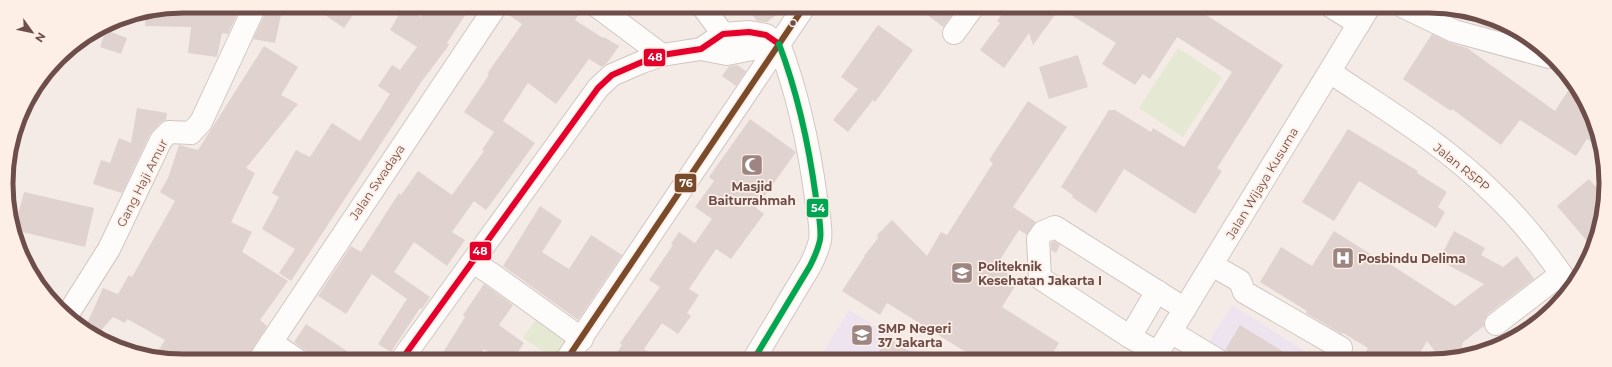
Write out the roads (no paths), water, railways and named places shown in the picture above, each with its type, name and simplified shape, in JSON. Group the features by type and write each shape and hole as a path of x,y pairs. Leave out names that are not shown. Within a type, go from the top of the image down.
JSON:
{"street":[{"name":"Gang Haji Amur","path":"70,311 109,249 161,140 168,132 191,133 201,122 253,13"},
{"name":"Jalan Swadaya","path":"265,351 491,13"},
{"path":"607,13 662,55"},
{"path":"707,13 723,34"},
{"path":"572,354 800,13"},
{"path":"954,33 969,13"},
{"path":"1353,13 1364,16"},
{"path":"1415,13 1454,31 1541,55"},
{"name":"Jalan Wijaya Kusuma","path":"1157,354 1364,16"},
{"path":"701,49 723,34 749,32 766,35 779,44 791,76 800,109 814,185 821,239 817,252 810,266 758,354"},
{"path":"406,354 598,88 612,75 662,55 701,49 727,54 779,44"},
{"name":"Jalan RSPP","path":"1330,72 1420,133 1492,191 1513,212 1566,280"},
{"path":"1153,354 1040,278 1038,239 1043,232 1055,227 1185,309"},
{"path":"472,262 493,275 582,339"},
{"path":"1212,265 1240,281 1244,292 1341,348"},
{"path":"1496,324 1566,280"},
{"path":"1130,337 1157,291"},
{"path":"1171,332 1206,354"},
{"path":"265,351 275,354"}],"place":[{"name":"Masjid Baiturrahmah","path":"752,165"},
{"name":"Posbindu Delima","path":"1343,258"},
{"name":"Politeknik Kesehatan Jakarta I","path":"962,273"},
{"name":"SMP Negeri 37 Jakarta","path":"862,335"}]}
